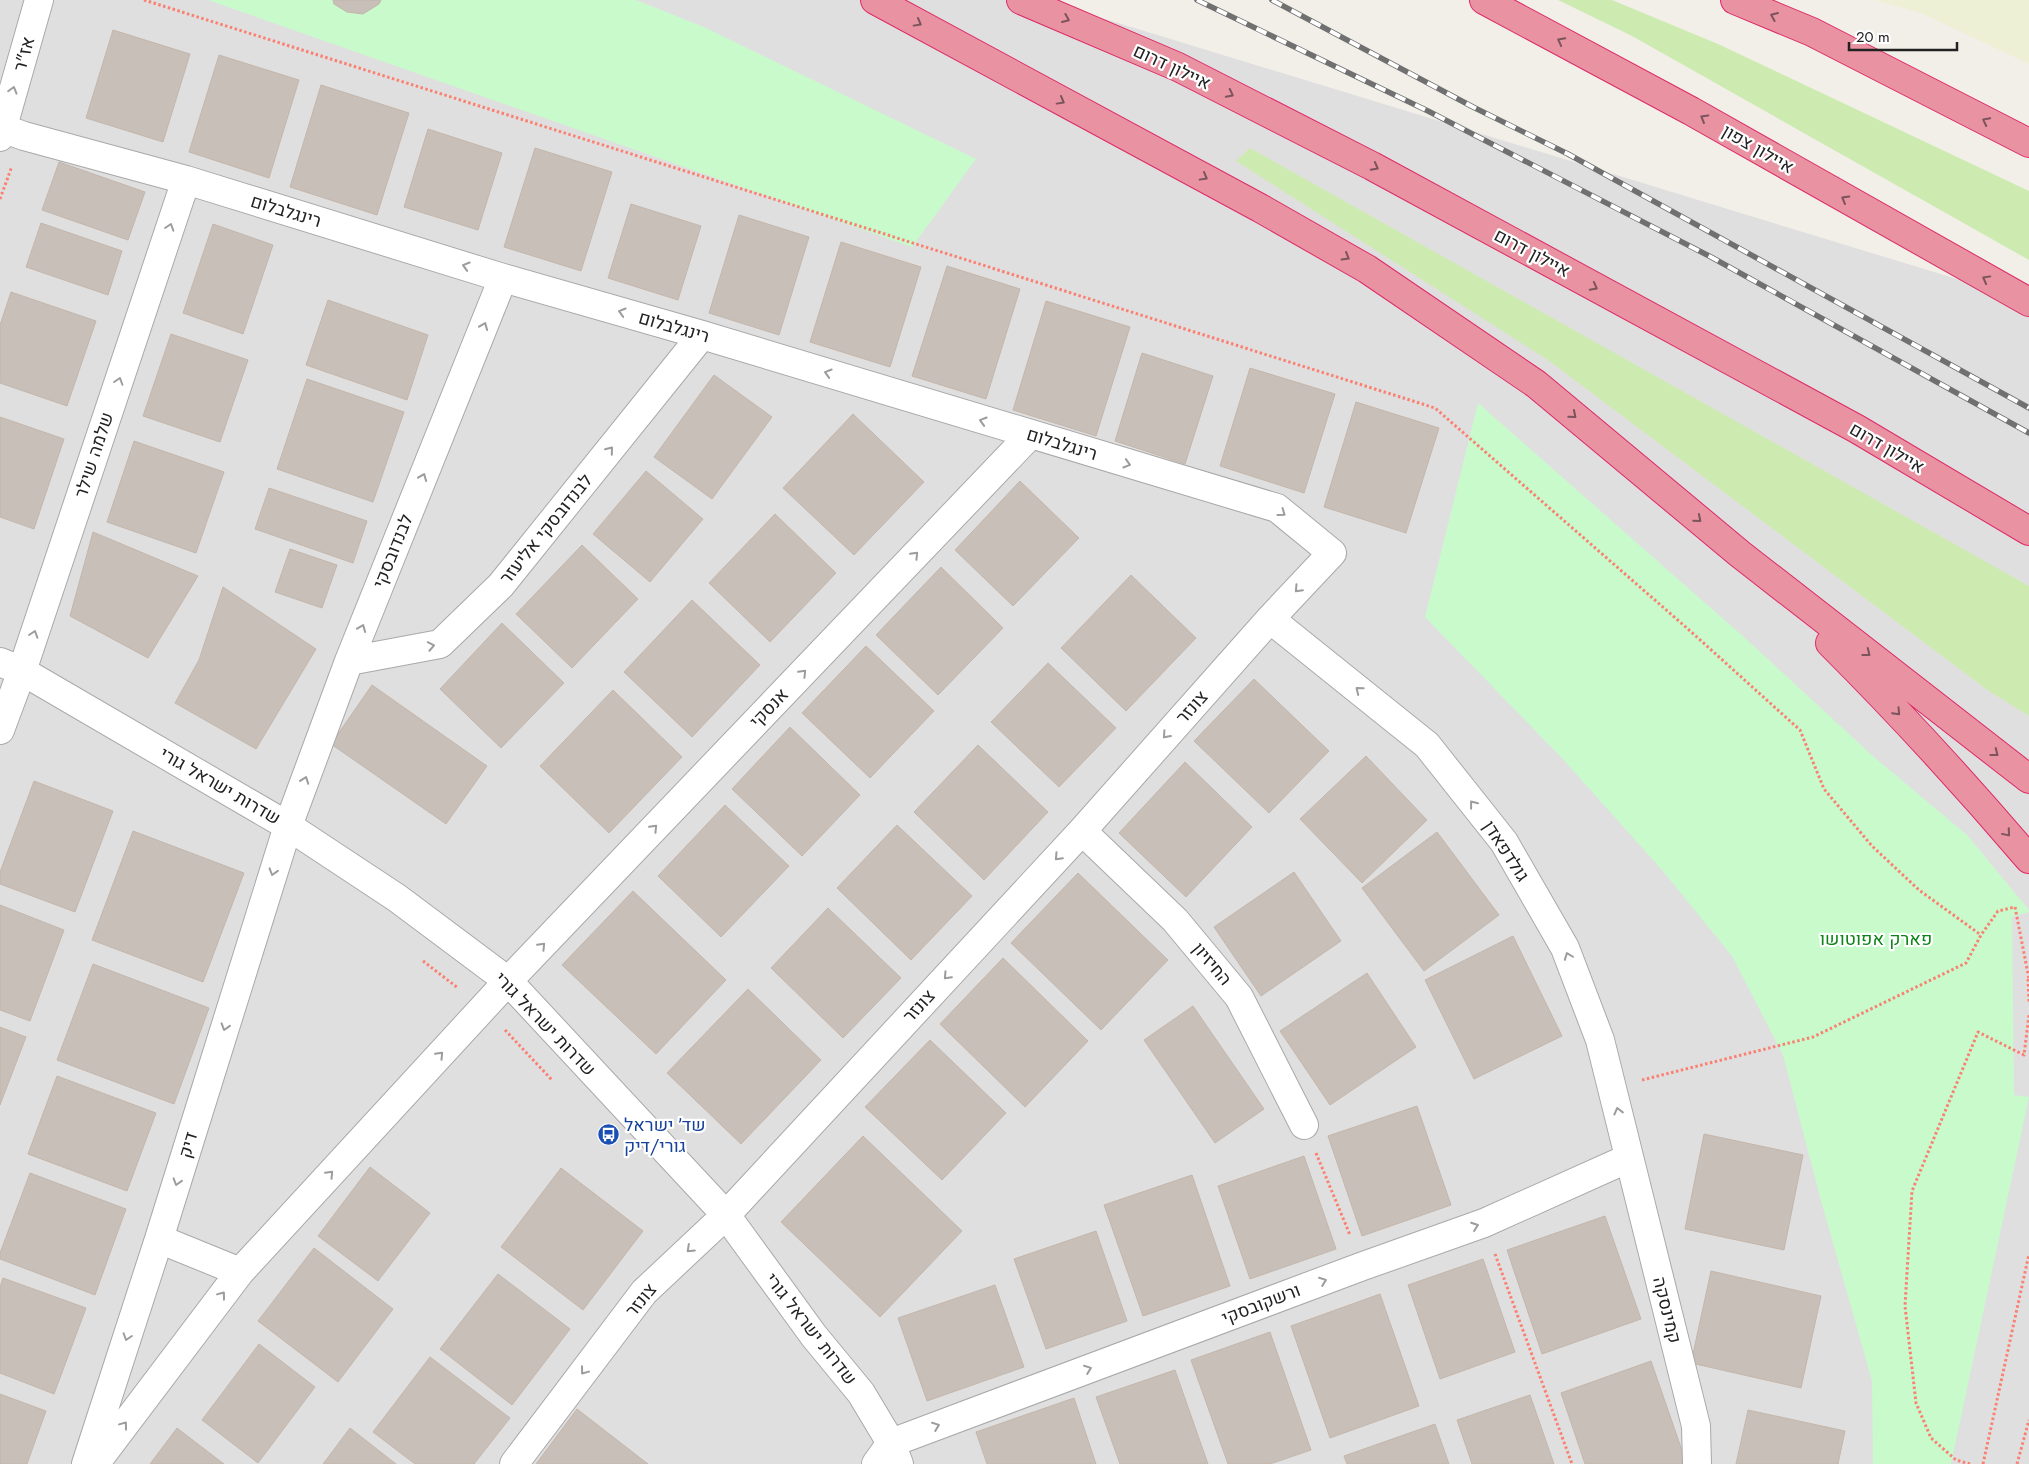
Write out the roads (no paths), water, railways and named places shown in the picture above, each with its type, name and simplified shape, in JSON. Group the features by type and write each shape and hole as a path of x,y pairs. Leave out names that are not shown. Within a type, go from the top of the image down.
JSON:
{"highway":[{"path":"875,0 1260,208 1367,269 1536,384 1740,554 2029,779"},
{"name":"איילון דרום","path":"1021,0 1178,67 1372,166 1857,430 2029,531"},
{"name":"איילון צפון","path":"1484,0 1691,111 2029,302"},
{"path":"1735,0 1812,32 2029,143"},
{"path":"1740,554 1865,678 1975,796 2029,859"}],"street":[{"name":"אז\"ר","path":"1,132 40,0"},
{"name":"רינגלבלום","path":"1,132 24,136 186,180 503,278 702,335 1276,508 1332,553"},
{"name":"שלמה שילר","path":"0,730 11,666 186,180"},
{"name":"לבנדובסקי","path":"288,826 349,661 503,278"},
{"name":"לבנדובסקי אליעזר","path":"349,661 440,644 501,585 702,335"},
{"name":"אנסקי","path":"508,981 1030,435"},
{"name":"צונזר","path":"514,1464 644,1292 726,1215 1082,831 1270,619 1332,553"},
{"name":"גולדפאדן","path":"1270,619 1427,745 1504,842 1565,948 1600,1040 1629,1158"},
{"name":"שדרות ישראל גורי","path":"11,666 288,826 397,898 508,981 726,1215 814,1336 861,1394 889,1457"},
{"name":"דיק","path":"86,1464 159,1239 288,826"},
{"name":"החיזיון","path":"1082,831 1175,920 1239,997 1304,1125"},
{"path":"95,1464 240,1272 508,981"},
{"name":"ורשקובסקי","path":"889,1457 1363,1266 1484,1222 1629,1158"},
{"name":"קמינסקה","path":"1629,1158 1696,1426 1697,1464"},
{"path":"159,1239 240,1272"}],"railway":[{"path":"1197,0 1428,111 1711,257 2029,433"},
{"path":"1272,0 1473,107 1568,154 2029,408"}],"place":[{"name":"שד׳ ישראל גורי/דיק","path":"608,1135"}],"park label":[{"name":"פארק אפוטושו","path":"1876,939"}]}
